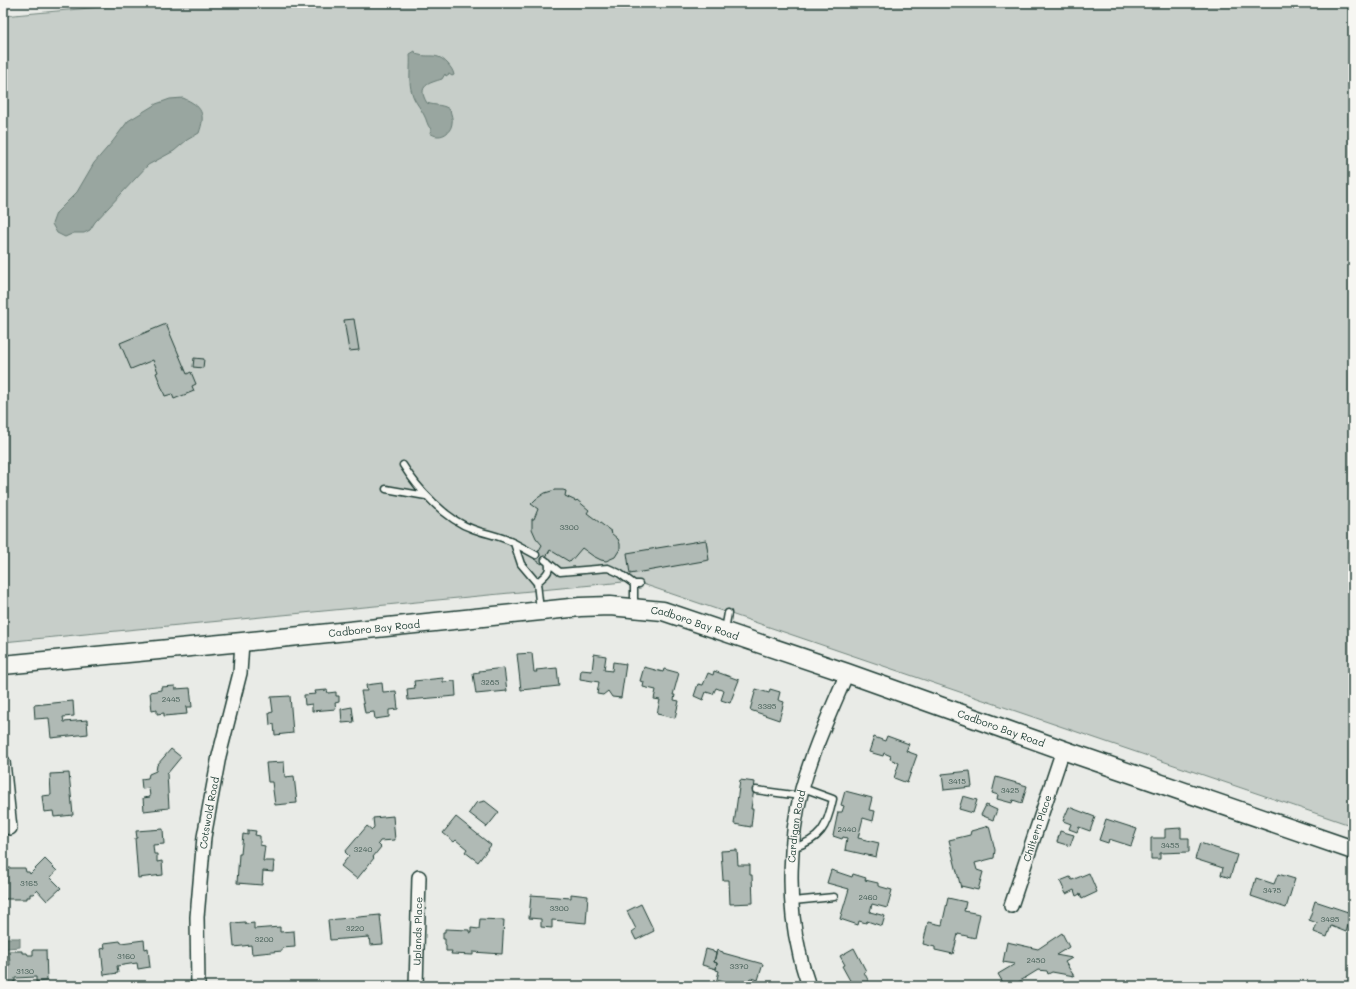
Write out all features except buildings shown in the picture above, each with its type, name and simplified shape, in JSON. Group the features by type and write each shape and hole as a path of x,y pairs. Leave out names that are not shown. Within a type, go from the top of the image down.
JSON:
{"main road":[{"name":"Cadboro Bay Road","path":"3,665 540,611 595,607 634,608 663,611 847,673 1063,750 1353,850"}],"street":[{"name":"Cotswold Road","path":"198,986 197,917 204,837 219,756 240,673 242,642"},
{"name":"Cardigan Road","path":"809,986 798,950 791,869 792,848 801,792 815,752 847,673"},
{"name":"Chiltern Place","path":"1011,906 1063,750"},
{"path":"3,762 10,828"},
{"name":"Uplands Place","path":"416,986 419,877"}],"lane":[{"path":"403,465 426,496 459,523 472,529 500,537 536,555"},
{"path":"386,489 426,496"},
{"path":"514,543 521,564 537,583 540,611"},
{"path":"537,583 549,571 550,567 546,561 560,572 608,568 637,584 634,608"},
{"path":"724,632 728,613"},
{"path":"756,790 801,792 833,799 829,818 817,836 804,845 792,848"},
{"path":"793,901 834,897"}],"shaded area":[{"path":"144,3 1353,3 1353,826 634,581 3,642 3,16"},
{"path":"415,51 416,54 436,56 444,60 452,69 454,75 452,76 449,74 446,76 445,74 442,79 426,86 423,92 427,103 442,106 450,110 452,120 451,127 447,133 441,136 430,133 431,129 413,96 410,84 410,54"},
{"path":"183,98 194,104 201,111 202,121 199,133 187,140 174,151 148,165 95,222 90,230 84,233 74,233 65,237 57,233 52,224 56,213 77,192 94,163 128,121 156,104 170,99"},
{"path":"3,938 20,938 20,947 7,948 7,956 5,956 5,958 3,958"}]}
